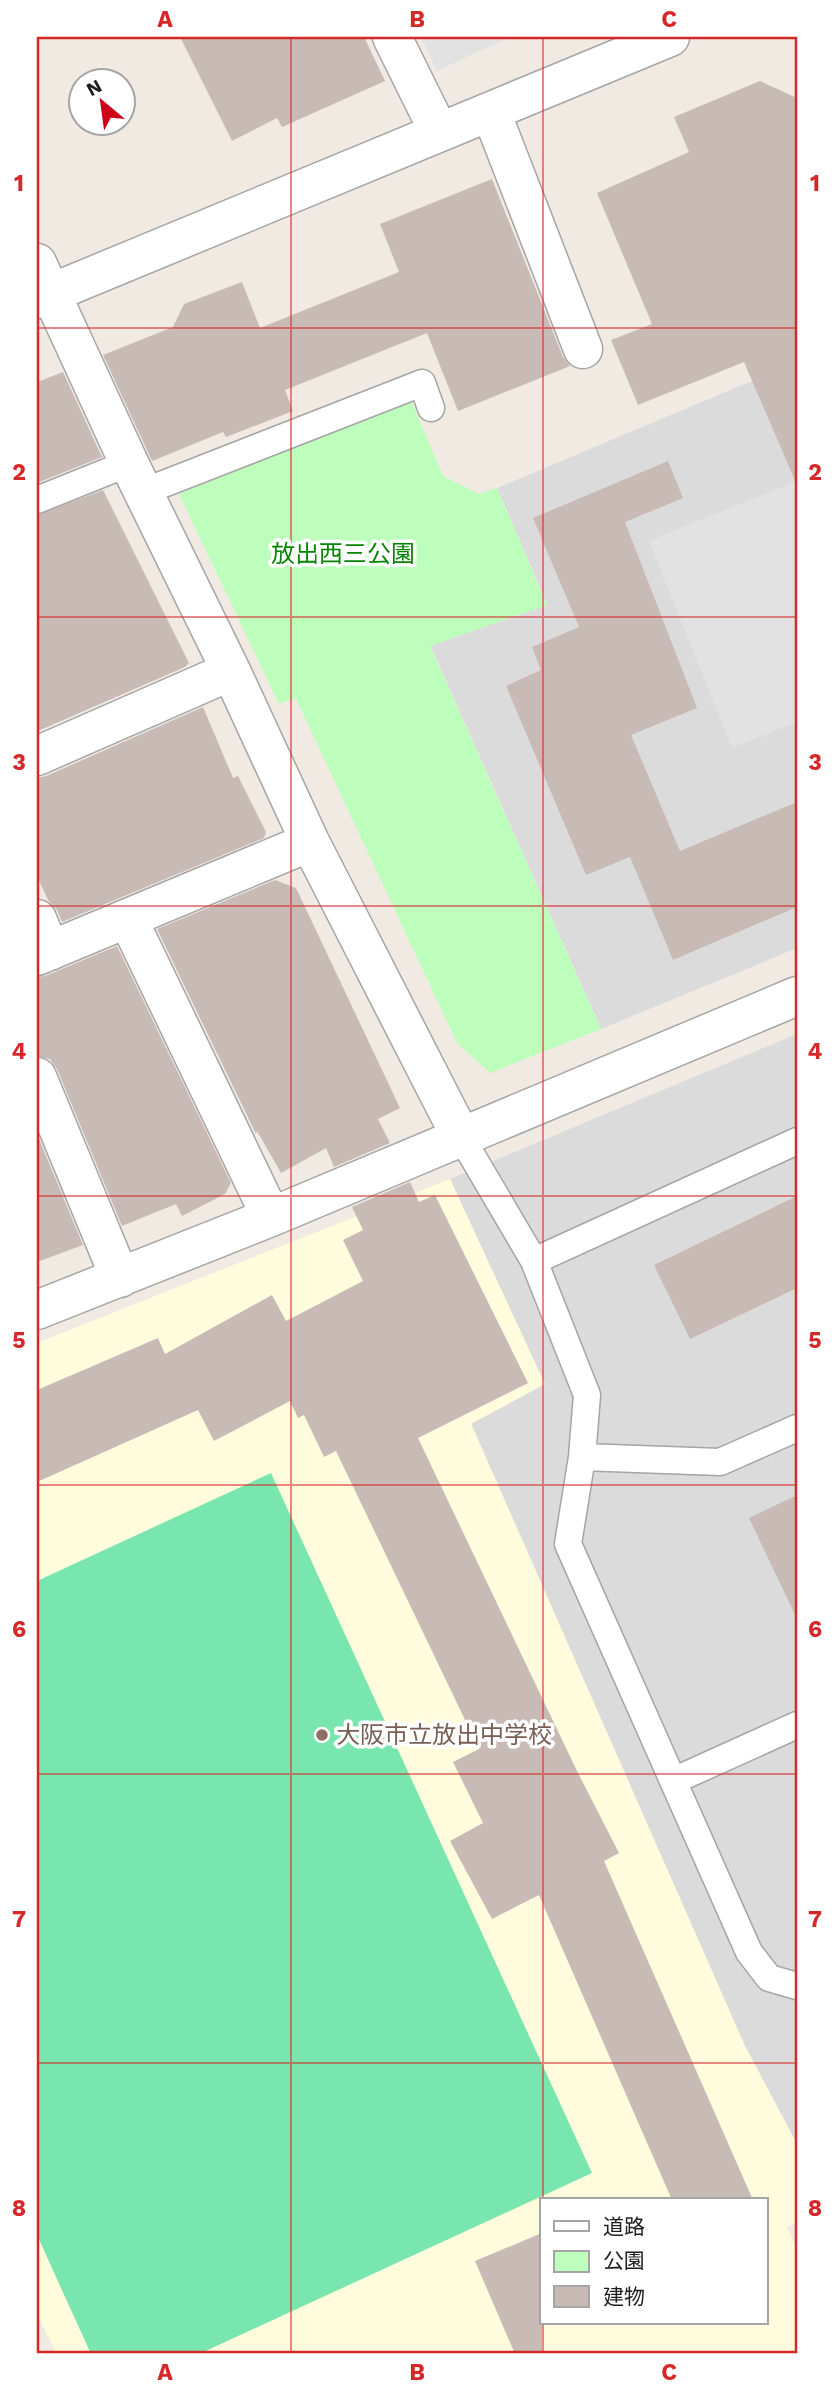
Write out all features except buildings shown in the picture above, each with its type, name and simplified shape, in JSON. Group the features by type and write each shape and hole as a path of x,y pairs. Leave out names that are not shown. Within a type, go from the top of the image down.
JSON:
{"street":[{"path":"392,37 439,132"},
{"path":"461,1137 310,842 231,671 42,285 491,112 670,37"},
{"path":"491,112 583,349"},
{"path":"37,756 231,671"},
{"path":"41,942 128,919 310,842"},
{"path":"128,919 271,1217"},
{"path":"37,1310 271,1217 797,997"},
{"path":"37,1077 120,1278"}],"lane":[{"path":"37,500 136,477 422,383 431,408"},
{"path":"461,1137 534,1261 587,1395 582,1457 568,1544 749,1952 769,1978 797,1986"},
{"path":"534,1261 797,1142"},
{"path":"582,1457 720,1462 797,1428"},
{"path":"673,1781 797,1725"}],"shaded area":[{"path":"421,37 510,37 437,71"},
{"path":"797,362 797,948 601,1029 430,645 547,604 497,488"},
{"path":"797,481 797,722 732,748 649,541"},
{"path":"797,1034 797,2144 745,2046 471,1423 544,1383 450,1179"},
{"name":"大阪市立放出中学校","path":"450,1179 545,1384 471,1424 745,2046 797,2144 797,2222 787,2227 797,2249 797,2354 57,2354 37,2315 37,1343"}],"green space":[{"name":"放出西三公園","path":"410,398 443,476 479,494 497,488 547,605 430,646 601,1029 490,1073 457,1043 297,701 295,698 279,704 179,494"},
{"path":"271,1473 592,2173 199,2354 91,2354 37,2235 37,1581"}],"place":[{"name":"大阪市立放出中学校","path":"322,1735"}]}
